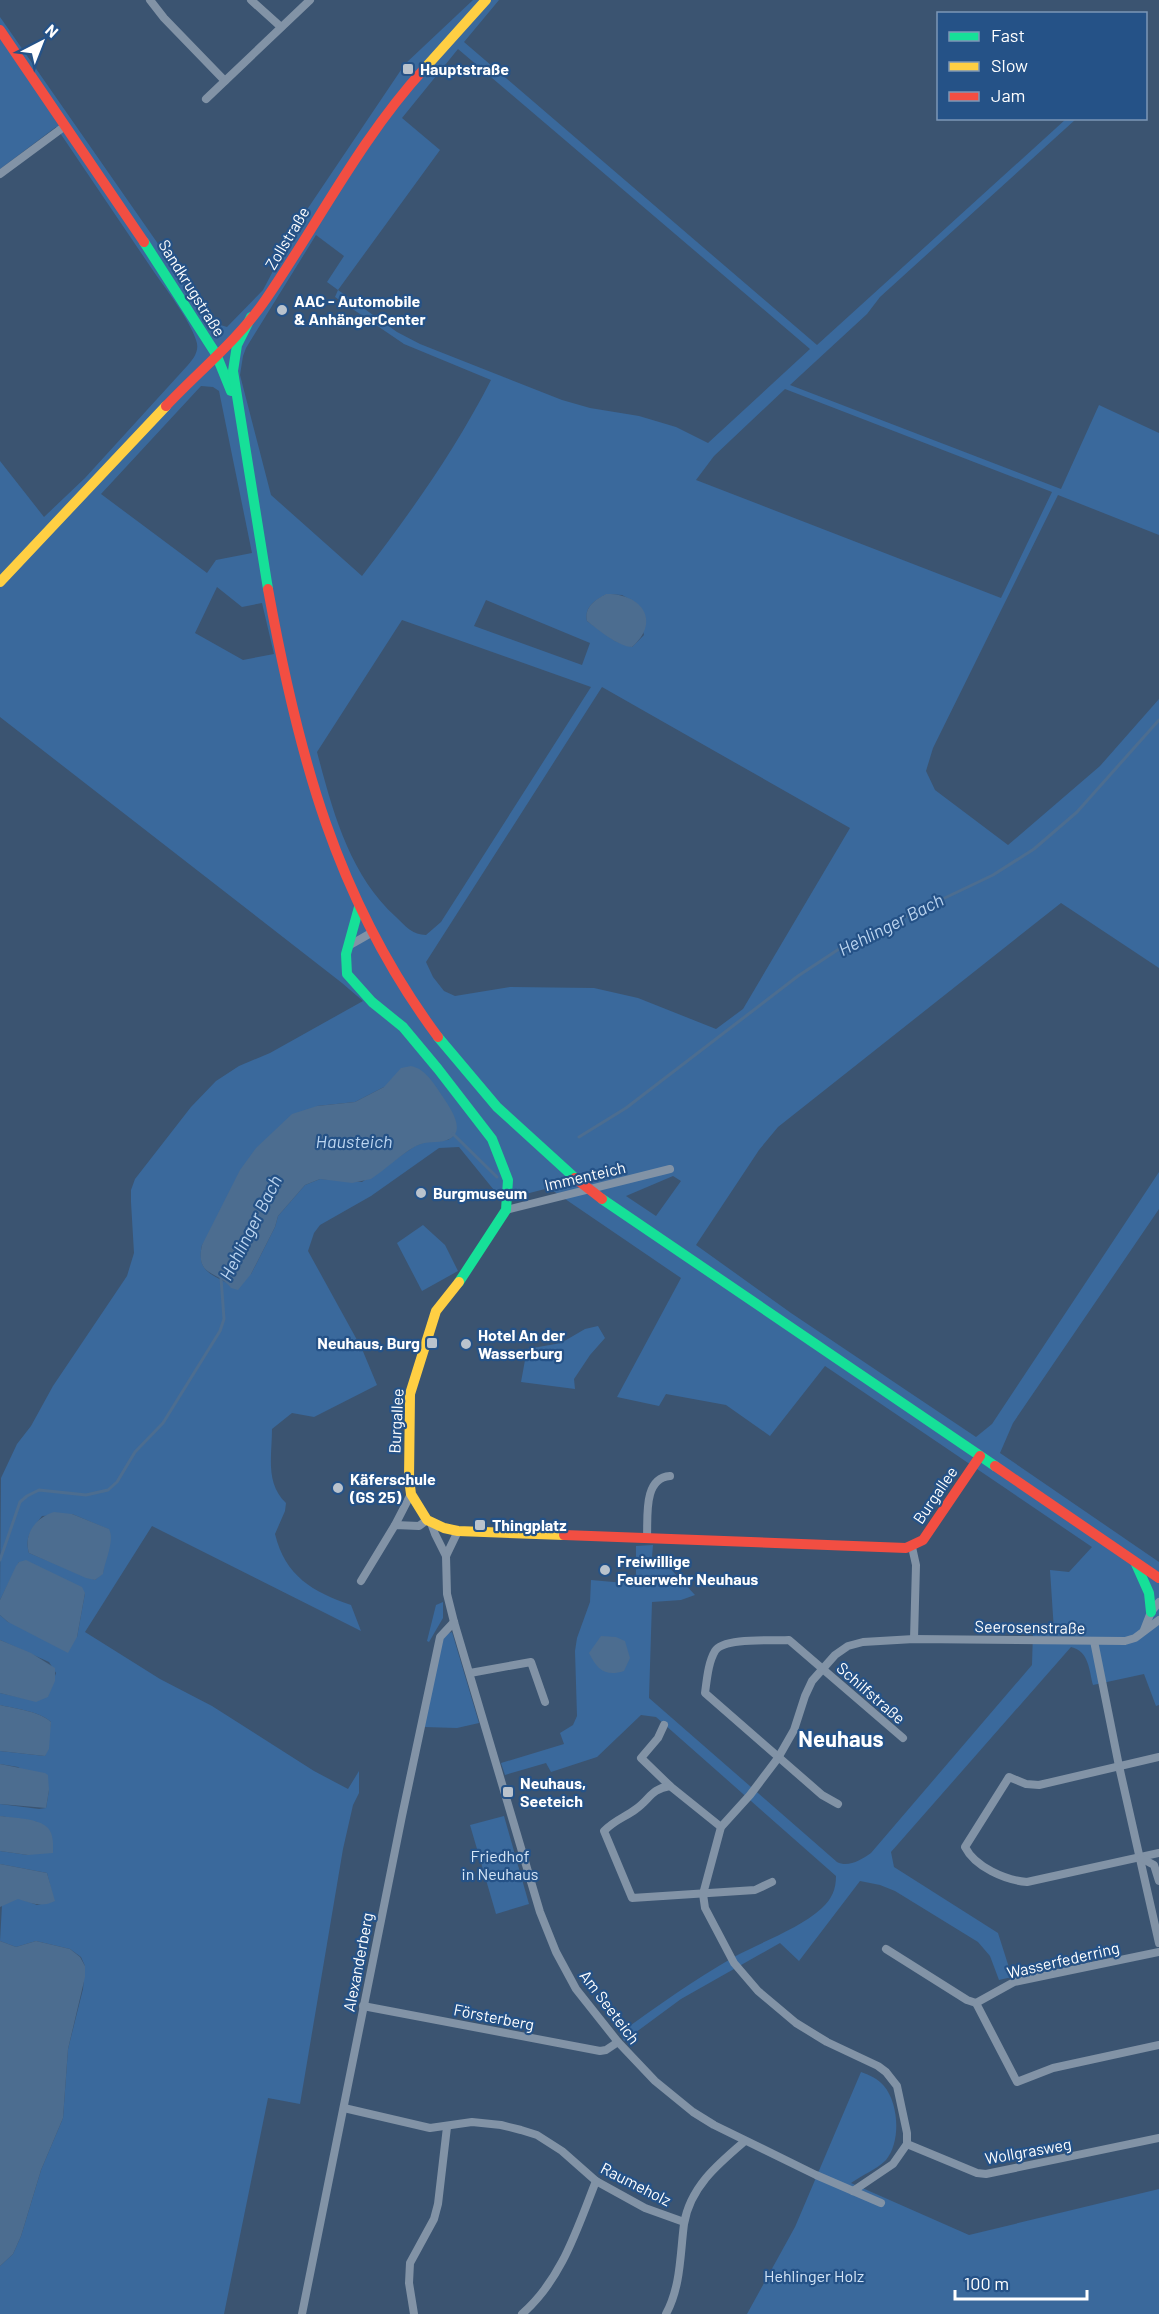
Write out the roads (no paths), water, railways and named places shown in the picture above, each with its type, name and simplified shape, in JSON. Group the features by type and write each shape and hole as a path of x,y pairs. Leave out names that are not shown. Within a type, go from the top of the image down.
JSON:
{"street":[{"path":"150,0 164,18 225,81"},
{"path":"251,0 281,27"},
{"path":"206,99 310,0"},
{"name":"Zollstraße","path":"0,582 216,354 232,340 270,294 314,222 384,119 414,80 482,1"},
{"name":"Sandkrugstraße","path":"0,30 167,275 216,354 232,396 250,486"},
{"path":"0,174 65,126"},
{"path":"251,317 234,354 234,378 251,469 250,486 303,754 321,814 358,907 405,991 448,1051 473,1082 518,1128 602,1199 1159,1578"},
{"name":"Burgallee","path":"358,907 346,954 347,974 372,1002 409,1034 492,1139 508,1180 506,1210 464,1276 436,1311 419,1368 412,1382 408,1411 408,1479 411,1494 421,1514 429,1521 458,1531 912,1547 920,1543 980,1456"},
{"path":"350,945 371,933"},
{"name":"Immenteich","path":"506,1210 670,1169"},
{"path":"647,1538 652,1486 661,1478 670,1476"},
{"path":"361,1581 411,1494"},
{"path":"395,1525 419,1526 429,1521"},
{"name":"Am Seeteich","path":"429,1521 446,1556 447,1594 454,1622 540,1912 556,1952 576,1989 636,2063 676,2099 714,2126 881,2203"},
{"name":"Am Seeteich","path":"446,1556 458,1531"},
{"path":"912,1547 916,1565 914,1639"},
{"path":"1135,1561 1148,1587 1155,1616"},
{"name":"Seerosenstraße","path":"703,1894 721,1827 750,1795 778,1758 794,1730 809,1688 822,1669 835,1655 848,1646 863,1642 914,1639 1125,1641 1135,1638 1143,1631 1155,1616 1159,1602"},
{"name":"Alexanderberg","path":"302,2314 440,1637 454,1622"},
{"name":"Schilfstraße","path":"778,1758 705,1693 707,1674 715,1650 721,1645 732,1642 789,1640 903,1738"},
{"path":"1094,1641 1119,1766 1159,1943"},
{"path":"470,1673 531,1662 545,1702"},
{"path":"664,1725 658,1738 641,1758 670,1786 721,1827"},
{"path":"1159,1757 1039,1785 1026,1784 1010,1777 965,1847 969,1856 1001,1876 1014,1881 1027,1882 1159,1853"},
{"path":"778,1758 822,1796 838,1804"},
{"path":"670,1786 658,1788 635,1809 615,1820 604,1831 632,1898 755,1890 772,1882"},
{"path":"1140,1857 1154,1865 1159,1881"},
{"path":"703,1894 705,1908 724,1948 758,1991 809,2032 878,2066 893,2079 901,2095 907,2144 893,2164 853,2191"},
{"path":"886,1949 976,2004 1017,2082 1053,2068 1159,2045"},
{"name":"Wasserfederring","path":"976,2004 1014,1982 1159,1952"},
{"name":"Försterberg","path":"363,2006 600,2051 618,2042"},
{"name":"Raumeholz","path":"344,2108 430,2128 472,2122 501,2125 537,2135 562,2151 596,2181 645,2208 684,2222 704,2178 745,2141"},
{"path":"414,2314 409,2283 410,2263 434,2219 438,2204 447,2127"},
{"name":"Wollgrasweg","path":"907,2144 976,2173 986,2174 1159,2138"},
{"path":"522,2314 538,2298 572,2245 596,2181"},
{"path":"666,2314 680,2274 684,2222"}],"water":[{"path":"606,594 629,598 638,603 643,610 646,628 632,647 615,641 587,621 589,608 594,601"},
{"name":"Hausteich","path":"411,1066 421,1070 429,1078 450,1107 457,1126 453,1136 447,1140 416,1146 371,1179 352,1183 320,1179 305,1185 278,1216 275,1227 251,1274 238,1290 231,1288 204,1268 201,1255 202,1245 240,1170 256,1148 292,1114 317,1106 355,1102 384,1087 401,1068"},
{"path":"54,1512 72,1514 109,1529 111,1539 103,1574 95,1580 29,1553 28,1539 33,1527 42,1518"},
{"path":"26,1560 82,1587 85,1593 77,1637 68,1653 8,1622 0,1615 0,1600 16,1566 19,1562"},
{"path":"601,1636 616,1637 625,1641 630,1658 624,1671 612,1673 603,1671 592,1659 589,1653"},
{"path":"0,1640 31,1653 55,1668 55,1681 48,1697 36,1702 0,1693"},
{"path":"0,1705 34,1713 51,1722 49,1749 45,1756 0,1751"},
{"path":"0,1764 48,1775 49,1790 46,1808 0,1804"},
{"path":"0,1816 32,1820 44,1825 48,1828 53,1840 53,1853 28,1855 0,1851"},
{"path":"0,1864 47,1873 55,1901 41,1904 18,1899 0,1907"},
{"path":"0,1941 16,1947 36,1941 70,1949 80,1957 85,1966 85,1977 68,2049 63,2118 41,2170 21,2236 13,2254 0,2266"}],"waterway":[{"name":"Hehlinger Bach","path":"579,1137 626,1108 798,976 842,947 993,875 1034,849 1077,812 1159,720"},
{"name":"Hehlinger Bach","path":"453,1134 497,1177"},
{"name":"Hehlinger Bach","path":"0,1560 20,1502 27,1496 39,1490 86,1495 108,1490 117,1482 135,1452 163,1423 220,1331 224,1319 221,1278"}],"place":[{"name":"Hauptstraße","path":"408,69"},
{"name":"AAC - Automobile & AnhängerCenter","path":"282,310"},
{"name":"Burgmuseum","path":"421,1193"},
{"name":"Neuhaus, Burg","path":"432,1343"},
{"name":"Hotel An der Wasserburg","path":"466,1344"},
{"name":"Käferschule (GS 25)","path":"338,1488"},
{"name":"Thingplatz","path":"480,1525"},
{"name":"Freiwillige Feuerwehr Neuhaus","path":"605,1570"},
{"name":"Neuhaus, Seeteich","path":"508,1792"}],"district":[{"name":"Neuhaus","path":"841,1739"}],"park label":[{"name":"Friedhof in Neuhaus","path":"500,1865"},
{"name":"Hehlinger Holz","path":"814,2276"}]}
